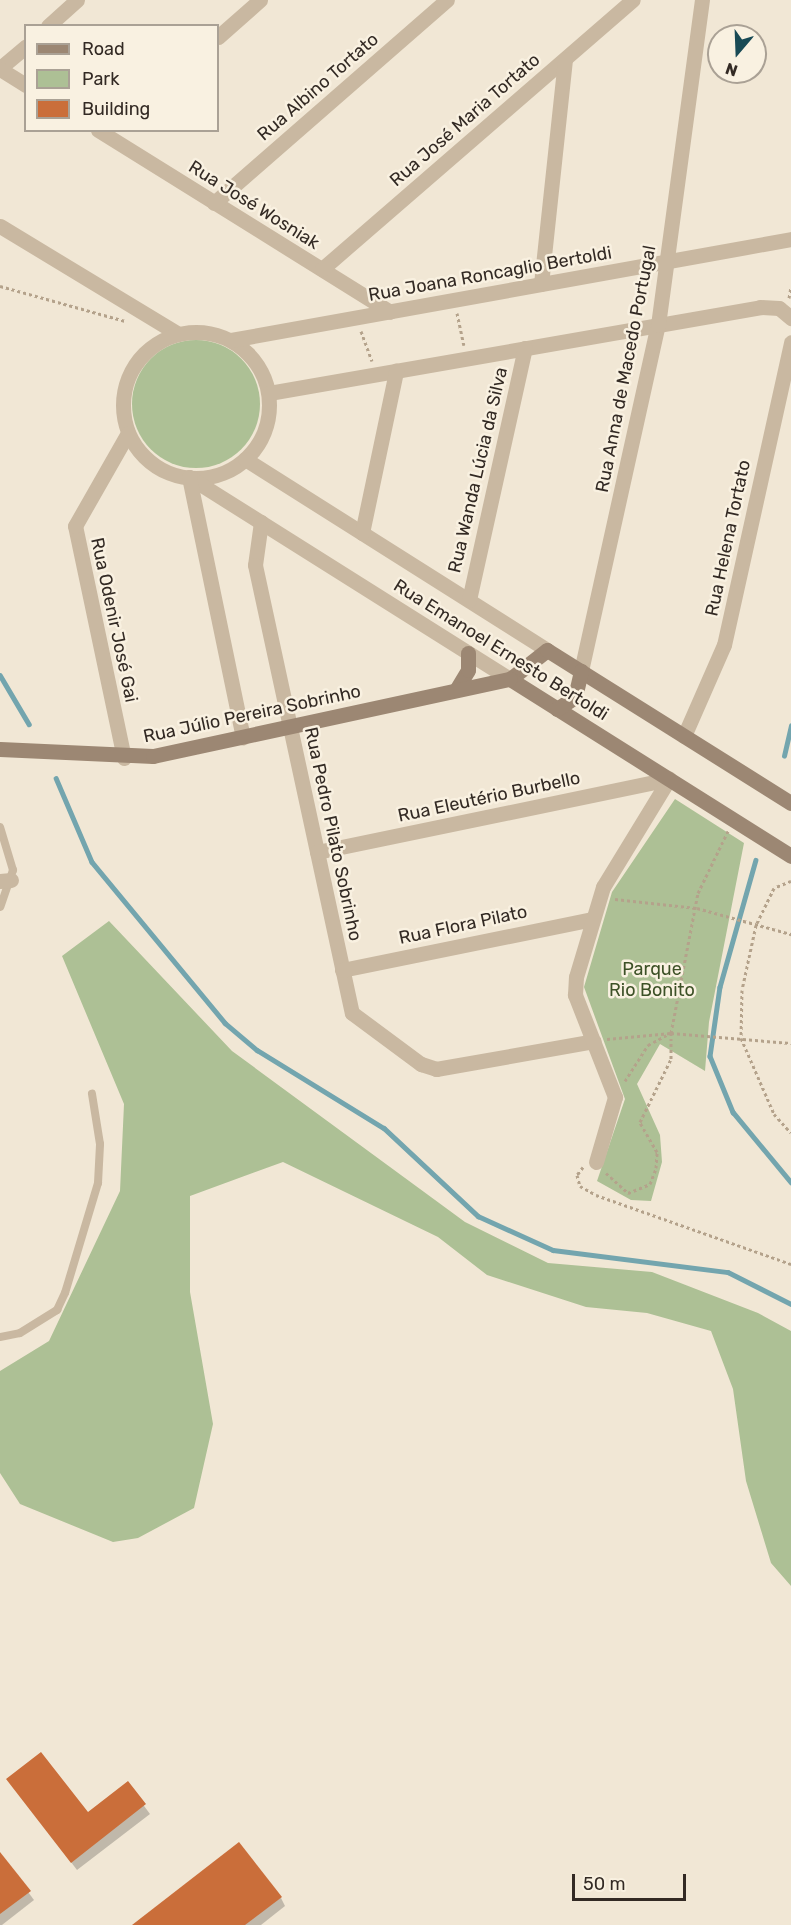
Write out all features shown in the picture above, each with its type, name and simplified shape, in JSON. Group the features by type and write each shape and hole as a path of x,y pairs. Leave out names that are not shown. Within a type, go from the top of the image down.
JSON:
{"main road":[{"name":"Rua Emanoel Ernesto Bertoldi","path":"547,650 791,803"},
{"path":"510,679 547,650"},
{"path":"456,690 468,670 468,652"},
{"path":"557,709 575,698 581,671"},
{"name":"Rua Emanoel Ernesto Bertoldi","path":"510,679 791,856"},
{"name":"Rua Júlio Pereira Sobrinho","path":"0,749 124,758 243,737 510,679"}],"street":[{"path":"50,24 77,0"},
{"path":"219,36 260,0"},
{"name":"Rua Albino Tortato","path":"214,202 447,0"},
{"name":"Rua José Maria Tortato","path":"322,269 633,0"},
{"name":"Rua Anna de Macedo Portugal","path":"581,671 658,325 669,262 700,1"},
{"path":"24,48 0,69 24,84"},
{"path":"541,284 565,59"},
{"name":"Rua José Wosniak","path":"104,132 390,312"},
{"path":"0,226 178,334"},
{"name":"Rua Joana Roncaglio Bertoldi","path":"231,340 791,239"},
{"path":"269,393 760,307 789,315"},
{"path":"178,334 214,334 231,340 249,354 269,393 263,433 245,459 228,470 189,477 153,463 128,432 123,412 130,372 142,355 178,334"},
{"name":"Rua Helena Tortato","path":"684,736 724,645 791,342"},
{"name":"Rua Wanda Lúcia da Silva","path":"469,600 525,348"},
{"path":"362,533 396,371"},
{"name":"Rua Odenir José Gai","path":"124,758 75,526 128,432"},
{"name":"Rua Emanoel Ernesto Bertoldi","path":"245,459 547,650"},
{"path":"189,477 243,737"},
{"name":"Rua Emanoel Ernesto Bertoldi","path":"189,477 510,679"},
{"name":"Rua Pedro Pilato Sobrinho","path":"261,522 255,565 352,1013 421,1064 436,1069 594,1041"},
{"path":"601,1162 615,1104 574,986 599,897 669,779"},
{"name":"Rua Eleutério Burbello","path":"317,852 669,779"},
{"name":"Rua Flora Pilato","path":"342,970 592,919"}],"lane":[{"path":"0,826 12,860 5,880 0,907"},
{"path":"0,1337 20,1333 57,1310 64,1293 98,1183 100,1144 92,1094"}],"path":[{"path":"0,286 94,315 157,321"},
{"path":"454,300 467,358"},
{"path":"356,318 378,374"},
{"path":"735,821 713,853 697,908 671,1033 671,1059 640,1122 657,1152 650,1184 628,1192 612,1184 601,1162 577,1175 580,1186 596,1195 791,1264"},
{"path":"791,881 774,888 756,925 742,990 741,1038 774,1114 791,1133"},
{"path":"599,897 697,908 791,934"},
{"path":"624,1084 630,1065 648,1045 671,1033"},
{"path":"594,1041 671,1033 791,1043"}],"green space":[{"path":"196,340 221,345 241,359 255,379 260,404 255,429 241,449 221,463 196,468 171,463 151,449 137,429 132,404 137,379 151,359 171,345"},
{"name":"Parque Rio Bonito","path":"675,799 744,843 709,1022 705,1071 660,1044 637,1084 660,1135 662,1162 651,1201 631,1200 597,1181 625,1099 584,987 612,892"},
{"path":"109,921 232,1051 465,1222 548,1263 652,1272 758,1313 791,1331 791,1586 771,1563 746,1481 733,1389 711,1331 647,1313 586,1307 487,1275 438,1237 283,1162 190,1196 190,1292 213,1424 194,1508 138,1538 113,1542 20,1504 0,1473 0,1371 49,1341 120,1191 124,1104 62,956"}],"building":[{"path":"41,1752 88,1812 128,1781 146,1804 71,1863 6,1779"},
{"path":"239,1842 282,1897 245,1925 132,1925"},
{"path":"0,1852 31,1891 0,1914"}],"waterway":[{"path":"0,675 29,724"},
{"path":"784,756 791,726"},
{"path":"56,778 92,862 225,1023 257,1050 384,1128 478,1216 553,1250 728,1272 791,1304"},
{"path":"756,860 720,987 710,1056 733,1112 791,1182"}]}
